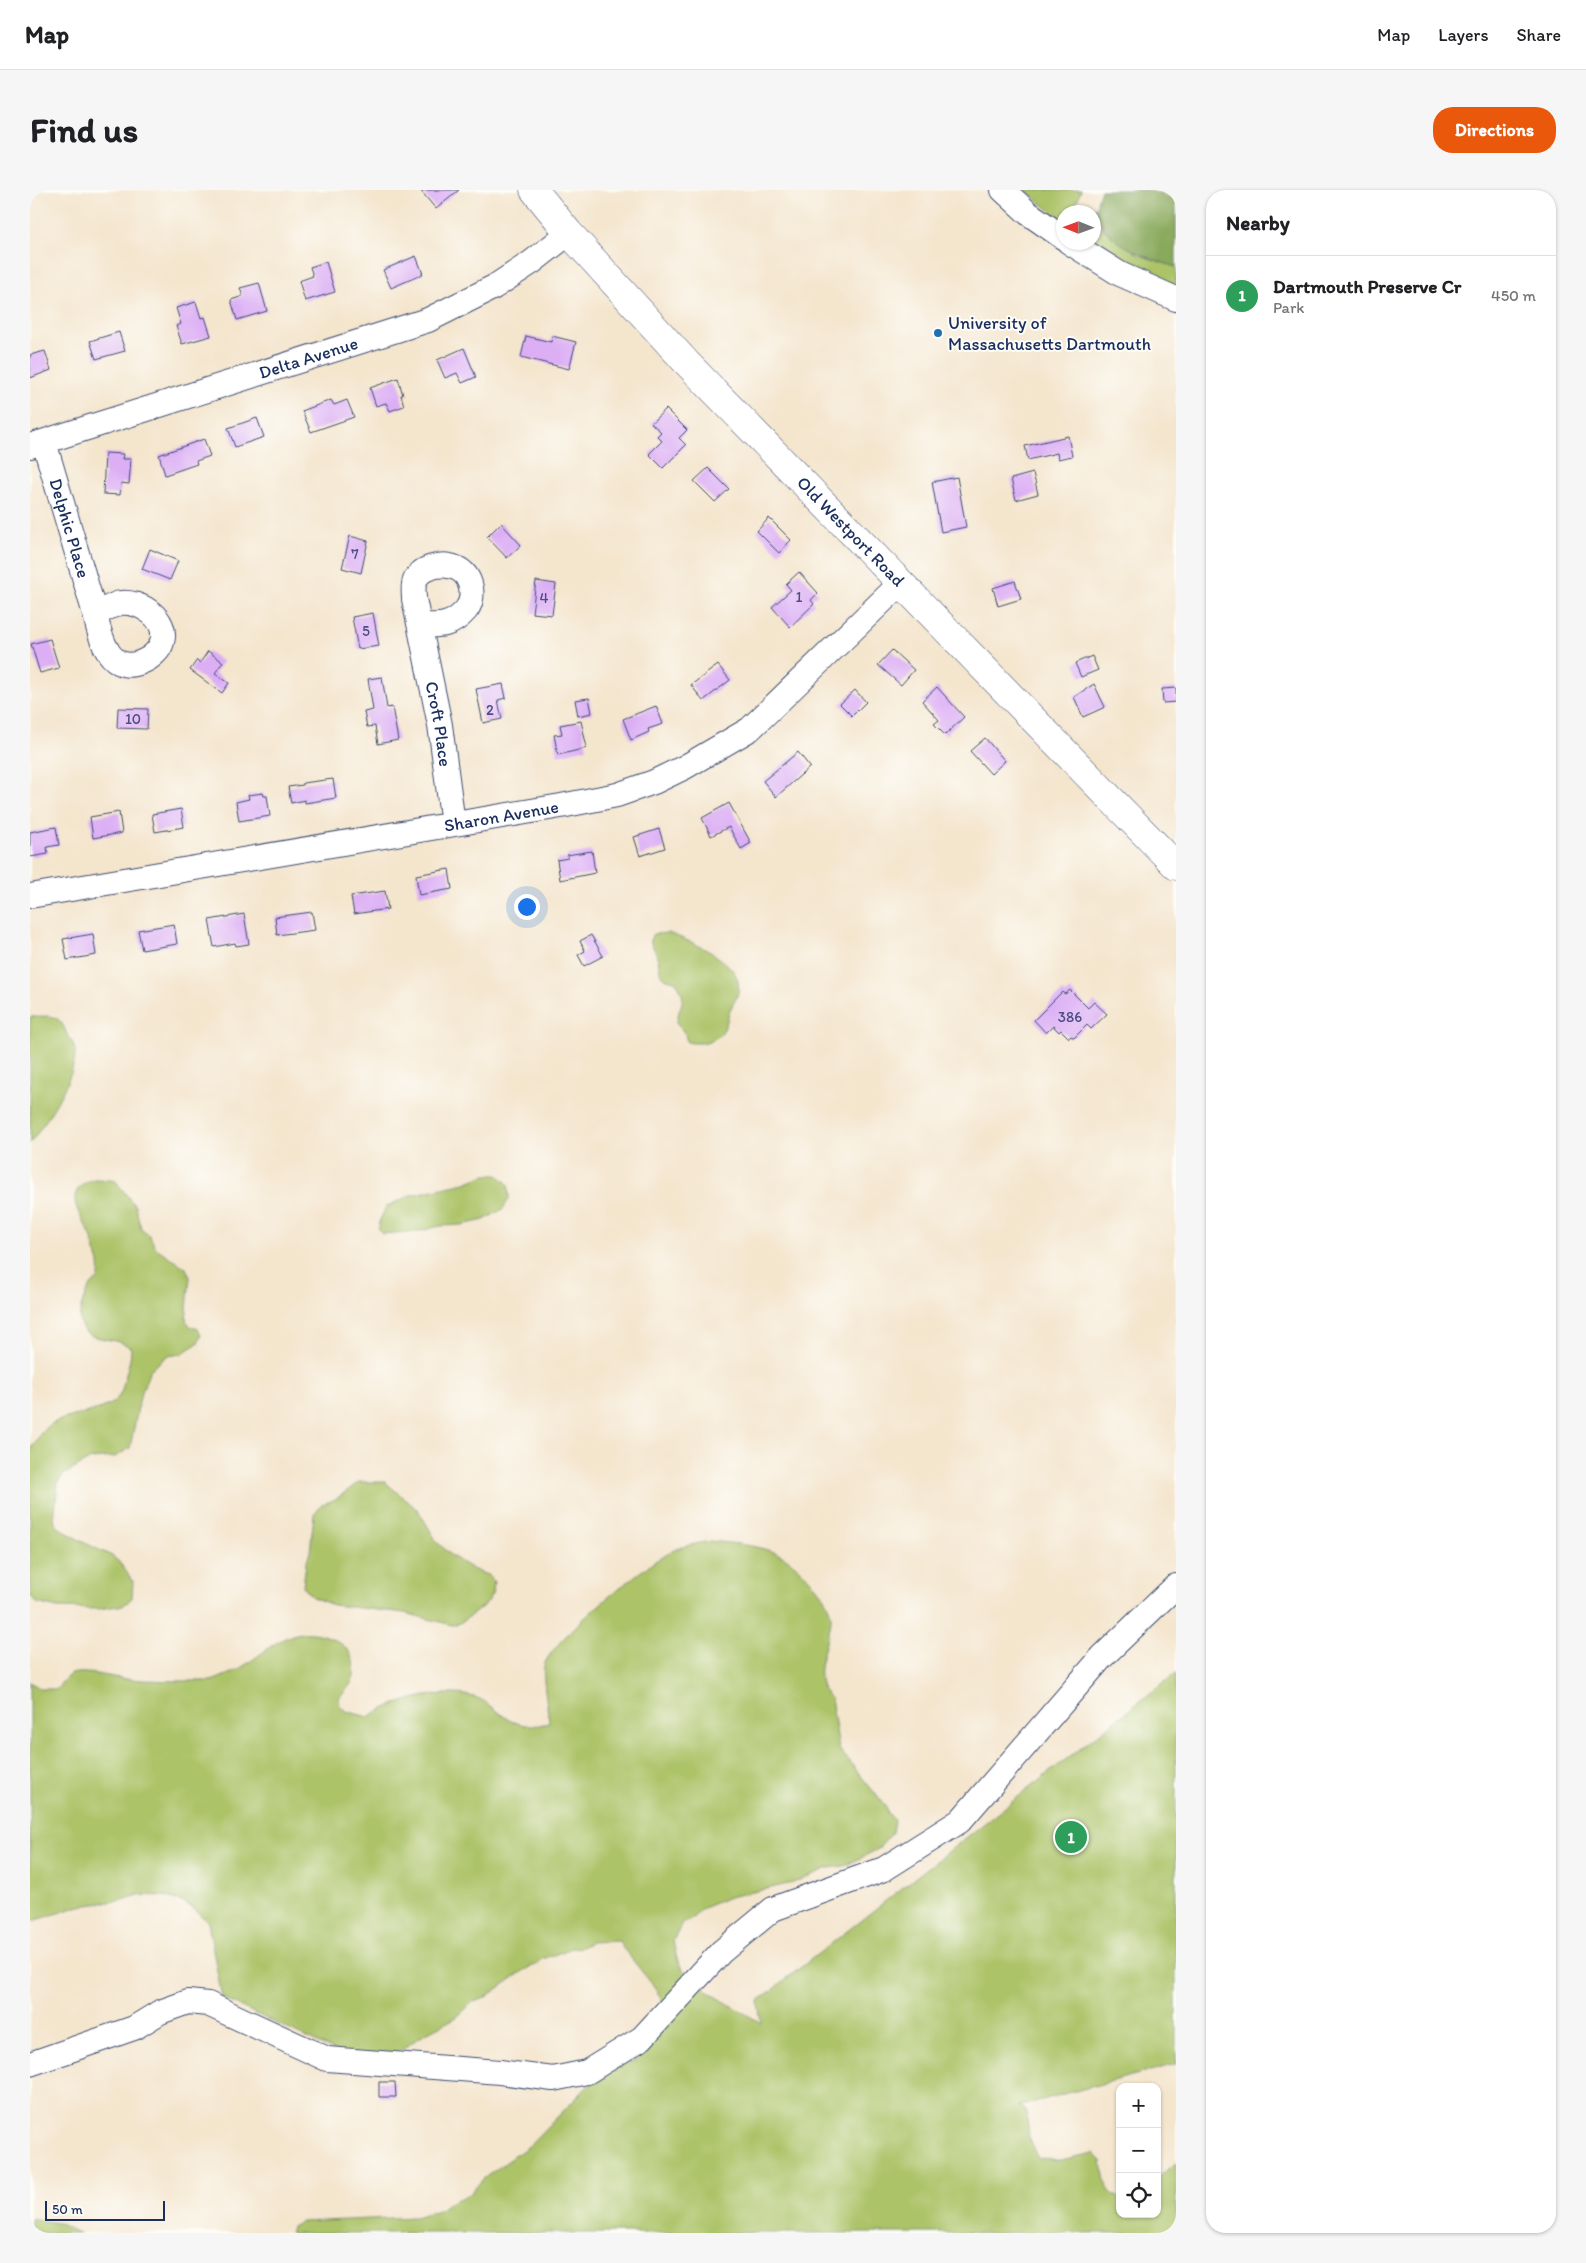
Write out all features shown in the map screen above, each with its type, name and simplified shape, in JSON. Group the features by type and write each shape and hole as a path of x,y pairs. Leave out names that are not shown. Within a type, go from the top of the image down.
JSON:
{"main road":[{"name":"Old Westport Road","path":"534,190 569,233 680,355 1176,866"}],"street":[{"path":"1004,190 1028,213 1056,232"},
{"name":"Delta Avenue","path":"37,444 428,320 494,286 532,262 569,233"},
{"path":"1082,250 1120,274 1176,299"},
{"name":"Delphic Place","path":"37,444 95,614"},
{"name":"Sharon Avenue","path":"30,896 617,795 654,782 686,767 750,729 901,583"},
{"name":"Croft Place","path":"421,625 440,725 453,824"},
{"path":"30,2064 134,2028 160,2012 188,2002 208,2004 327,2059 500,2072 553,2079 587,2072 642,2038 721,1952 772,1909 884,1869 960,1821 1102,1657 1176,1586"}],"green space":[{"path":"1025,190 1056,190 1059,192 1061,190 1081,190 1076,205 1056,205 1056,216"},
{"path":"1101,190 1147,190 1176,199 1176,267 1148,257 1119,242 1107,232 1101,223 1101,205 1097,205"},
{"path":"1101,224 1103,229 1139,255 1176,267 1176,285 1144,272 1101,248"},
{"path":"668,933 717,956 733,970 737,978 739,987 725,1027 717,1037 708,1042 687,1042 685,1034 677,1023 682,993 675,981 665,978 661,974 658,958 650,940 653,934"},
{"path":"48,1016 58,1020 72,1041 75,1052 70,1076 51,1113 30,1143 30,1017"},
{"path":"485,1175 498,1175 508,1184 509,1199 503,1209 484,1220 462,1225 440,1226 420,1231 382,1234 378,1230 379,1222 386,1207 411,1195 465,1183"},
{"path":"94,1179 115,1180 135,1206 141,1228 149,1235 156,1248 186,1268 190,1277 186,1320 190,1326 198,1329 201,1335 198,1343 181,1354 167,1356 150,1370 140,1397 130,1448 115,1457 91,1459 63,1475 58,1482 54,1520 58,1527 112,1556 119,1562 133,1581 132,1598 124,1605 98,1609 57,1608 37,1603 30,1595 30,1450 42,1431 48,1426 65,1418 96,1410 113,1402 121,1392 131,1352 131,1348 123,1344 88,1334 82,1329 80,1320 81,1308 87,1291 99,1278 99,1262 92,1238 78,1212 75,1197 77,1190 83,1184"},
{"path":"359,1482 385,1482 418,1510 437,1542 452,1556 472,1569 490,1576 494,1582 492,1594 484,1606 460,1623 452,1625 405,1613 333,1605 312,1597 303,1586 306,1563 310,1552 314,1514 321,1505 336,1499"},
{"path":"710,1541 750,1546 774,1552 801,1570 819,1590 830,1610 831,1619 821,1660 820,1681 824,1690 831,1698 839,1749 887,1808 888,1813 894,1820 892,1833 878,1849 859,1859 844,1866 828,1868 793,1883 729,1897 701,1909 691,1920 682,1924 673,1941 681,1967 706,1990 761,2023 758,2001 1176,1673 1176,2064 1019,2106 1027,2112 1030,2141 1038,2157 1056,2161 1094,2153 1102,2161 1104,2178 1108,2188 1116,2196 1116,2218 1161,2218 1161,2175 1176,2163 1176,2233 290,2233 292,2227 301,2222 415,2217 439,2210 445,2205 471,2193 483,2179 530,2145 586,2088 621,2064 635,2061 663,2028 667,2012 656,1989 619,1941 591,1942 582,1947 572,1948 543,1959 483,1999 473,2002 457,2017 424,2034 400,2051 382,2058 356,2061 222,1998 208,1922 194,1909 182,1902 165,1896 138,1895 123,1900 80,1906 30,1922 30,1682 41,1689 57,1689 66,1678 74,1673 136,1680 211,1681 252,1661 289,1636 302,1633 318,1634 339,1642 348,1650 352,1658 353,1680 339,1698 340,1706 346,1711 368,1717 407,1700 438,1694 467,1695 480,1699 514,1722 527,1725 541,1725 549,1723 544,1685 544,1666 562,1640 618,1589 654,1562 676,1549"},
{"path":"30,2218 57,2223 79,2233 30,2233"}],"building":[{"path":"420,190 459,190 436,209"},
{"path":"416,256 423,274 391,288 383,270"},
{"path":"326,262 335,292 305,301 299,281 313,276 310,267"},
{"path":"259,283 267,311 237,320 231,300 243,296 240,288"},
{"path":"196,302 201,318 205,317 211,336 182,344 176,326 181,324 176,308"},
{"path":"119,332 125,351 96,359 90,341"},
{"path":"526,336 551,342 552,336 576,342 569,369 521,357"},
{"path":"464,348 476,377 462,383 457,373 445,378 437,360"},
{"path":"45,351 51,370 30,378 30,355"},
{"path":"398,378 404,406 390,411 386,403 376,406 370,388"},
{"path":"331,400 334,405 347,400 354,417 311,432 302,411"},
{"path":"666,409 687,430 679,438 686,445 663,468 649,454 662,441 657,436 661,432 651,423"},
{"path":"257,418 264,437 235,447 228,428"},
{"path":"1068,436 1072,456 1058,459 1057,453 1028,460 1025,446"},
{"path":"204,439 210,456 196,461 197,464 165,475 159,455"},
{"path":"105,453 123,454 122,459 131,459 129,484 121,483 120,495 103,494"},
{"path":"708,468 729,489 715,502 694,481"},
{"path":"1033,473 1038,494 1016,500 1011,479"},
{"path":"957,477 966,527 941,532 932,482"},
{"path":"769,518 791,540 779,553 757,531"},
{"path":"501,523 521,545 507,558 487,537"},
{"path":"350,536 368,541 361,573 342,568"},
{"path":"150,549 178,561 170,580 142,569"},
{"path":"799,572 818,593 811,600 814,604 790,627 772,607 791,590 786,584"},
{"path":"536,581 556,584 552,615 532,613"},
{"path":"1015,581 1021,599 998,606 993,588"},
{"path":"373,613 379,646 358,649 352,617"},
{"path":"50,639 59,668 40,673 31,644"},
{"path":"892,650 914,670 901,685 878,665"},
{"path":"208,651 223,662 215,673 229,683 222,693 190,670 197,660 200,663"},
{"path":"1092,656 1098,670 1081,677 1075,663"},
{"path":"718,665 730,680 703,701 691,685"},
{"path":"382,677 387,708 392,707 398,740 378,744 375,726 367,727 364,712 373,710 368,679"},
{"path":"503,684 506,698 498,700 502,719 483,723 476,689"},
{"path":"1094,684 1105,707 1083,717 1074,697"},
{"path":"937,687 964,717 945,735 934,724 939,720 922,701"},
{"path":"1176,688 1176,702 1163,703 1162,689"},
{"path":"855,690 866,702 852,716 840,704"},
{"path":"589,698 592,713 578,716 575,700"},
{"path":"656,706 663,724 648,729 649,732 631,740 623,719"},
{"path":"118,708 148,709 147,729 117,728"},
{"path":"581,721 587,748 558,755 554,735 562,734 560,725"},
{"path":"985,738 1005,761 991,774 970,751"},
{"path":"798,752 810,767 776,797 763,781"},
{"path":"333,779 336,798 305,803 305,800 291,803 288,787"},
{"path":"263,793 264,796 267,796 270,816 239,821 236,802 249,799 248,795"},
{"path":"729,803 751,843 741,849 729,827 711,836 702,818"},
{"path":"181,809 184,827 155,832 152,814"},
{"path":"119,812 122,833 93,838 90,817"},
{"path":"56,827 59,845 47,847 48,854 30,857 30,832"},
{"path":"659,829 665,848 640,856 634,837"},
{"path":"592,851 595,873 560,880 557,860 568,858 567,855"},
{"path":"449,869 452,889 419,895 416,875"},
{"path":"385,891 388,909 354,914 351,896"},
{"path":"312,912 315,930 277,935 275,917"},
{"path":"244,914 249,944 236,946 235,943 214,947 209,920"},
{"path":"174,924 177,944 142,950 138,930"},
{"path":"93,934 96,955 67,960 63,939"},
{"path":"591,935 603,956 584,966 578,955 585,951 580,941"},
{"path":"1070,990 1088,1008 1094,1002 1107,1014 1091,1029 1087,1025 1074,1038 1071,1036 1069,1038 1061,1030 1059,1032 1053,1026 1046,1033 1034,1020 1062,992 1065,994"},
{"path":"379,2082 395,2082 396,2097 379,2097"}],"place":[{"name":"University of Massachusetts Dartmouth","path":"938,333"},
{"name":"Dartmouth Preserve Cr","path":"1071,1837"}]}
